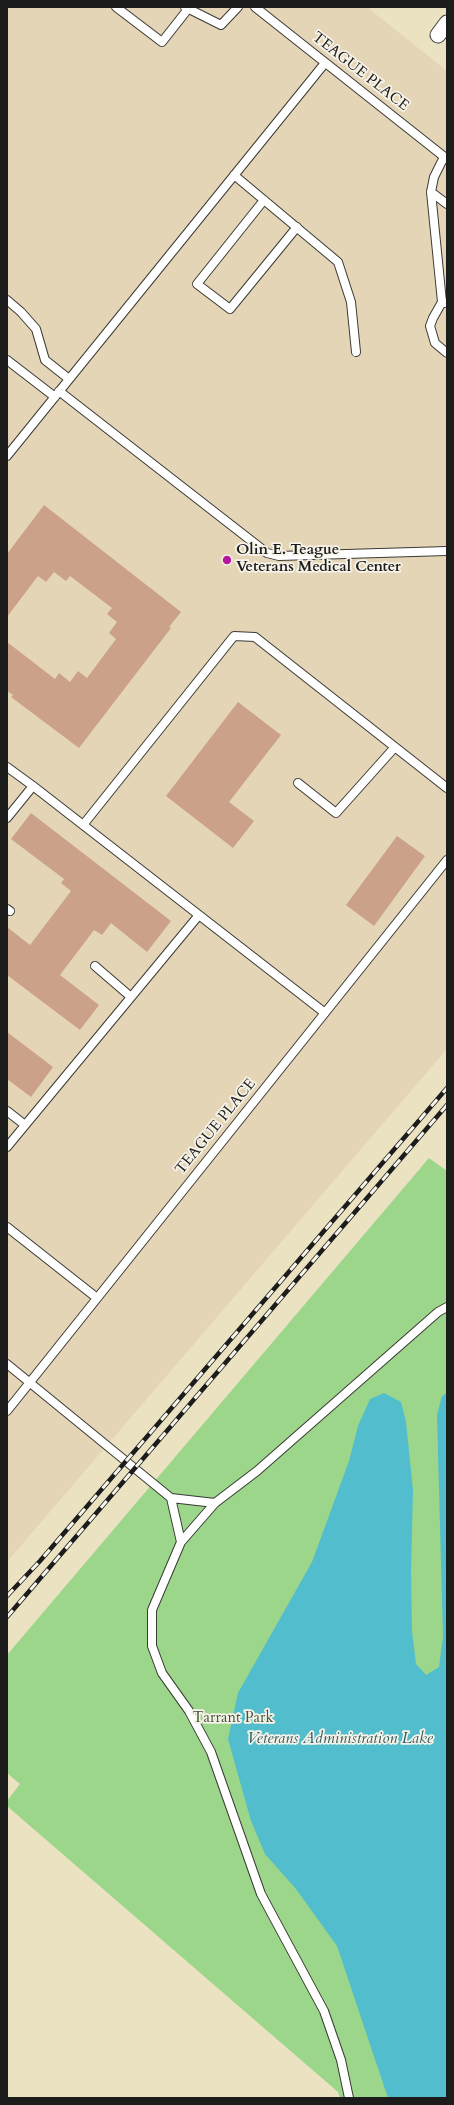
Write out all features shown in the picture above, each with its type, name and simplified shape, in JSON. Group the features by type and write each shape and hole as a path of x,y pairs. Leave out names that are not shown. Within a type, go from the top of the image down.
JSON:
{"street":[{"path":"438,35 447,23"}],"lane":[{"path":"116,7 162,42 187,8 221,25 238,7"},
{"name":"TEAGUE PLACE","path":"255,7 446,158"},
{"path":"7,456 325,63"},
{"path":"446,158 434,177 431,192 444,302 432,318 431,331 434,343 447,353"},
{"path":"234,175 338,262 351,302 356,352"},
{"path":"431,192 447,204"},
{"path":"264,200 197,284 230,309 297,227"},
{"path":"7,300 21,312 36,329 45,360 69,379"},
{"path":"7,360 57,394 267,553 279,556 447,551"},
{"path":"83,825 234,636 255,637 447,788"},
{"path":"298,784 336,813 394,747"},
{"path":"7,767 324,1013"},
{"path":"7,818 33,786"},
{"name":"TEAGUE PLACE","path":"7,1411 447,860"},
{"path":"7,1147 199,915"},
{"path":"95,966 130,997"},
{"path":"7,1111 25,1125"},
{"path":"7,1227 97,1298"},
{"path":"349,2098 341,2060 324,2011 261,1894 211,1752 189,1712 162,1674 152,1646 152,1610 181,1542 214,1503 257,1471 438,1312 447,1307"},
{"path":"7,1364 171,1498 214,1503"},
{"path":"171,1498 181,1542"}],"shaded area":[{"name":"Olin E. Teague Veterans Medical Center","path":"7,7 367,7 447,71 447,1049 7,1562"}],"green space":[{"name":"Tarrant Park","path":"429,1158 447,1171 447,2098 340,2098 338,2092 7,1806 7,1801 20,1784 7,1773 7,1655"}],"water":[{"name":"Veterans Administration Lake","path":"384,1393 401,1402 406,1422 413,1490 411,1570 412,1632 416,1664 426,1675 439,1667 443,1637 437,1415 442,1396 447,1393 447,2098 388,2098 337,1946 296,1889 265,1854 251,1821 228,1739 238,1693 312,1562 349,1461 358,1426 370,1399"}],"building":[{"path":"44,505 181,612 169,627 171,628 79,748 11,697 13,695 7,691 7,642 55,679 59,673 70,682 78,671 87,678 116,639 109,633 117,622 107,614 112,608 70,576 66,581 54,572 46,582 38,576 7,617 7,554"},
{"path":"238,702 281,735 229,802 254,821 233,848 166,796"},
{"path":"31,813 171,921 147,952 111,923 102,935 94,930 60,975 99,1005 80,1030 7,975 7,927 30,945 71,891 61,883 64,879 11,839"},
{"path":"397,836 425,856 374,926 346,905"},
{"path":"7,1032 53,1067 31,1097 7,1079"}],"railway":[{"path":"7,1596 40,1561 447,1088"},
{"path":"7,1617 447,1105"}],"place":[{"name":"Olin E. Teague Veterans Medical Center","path":"227,560"}]}
